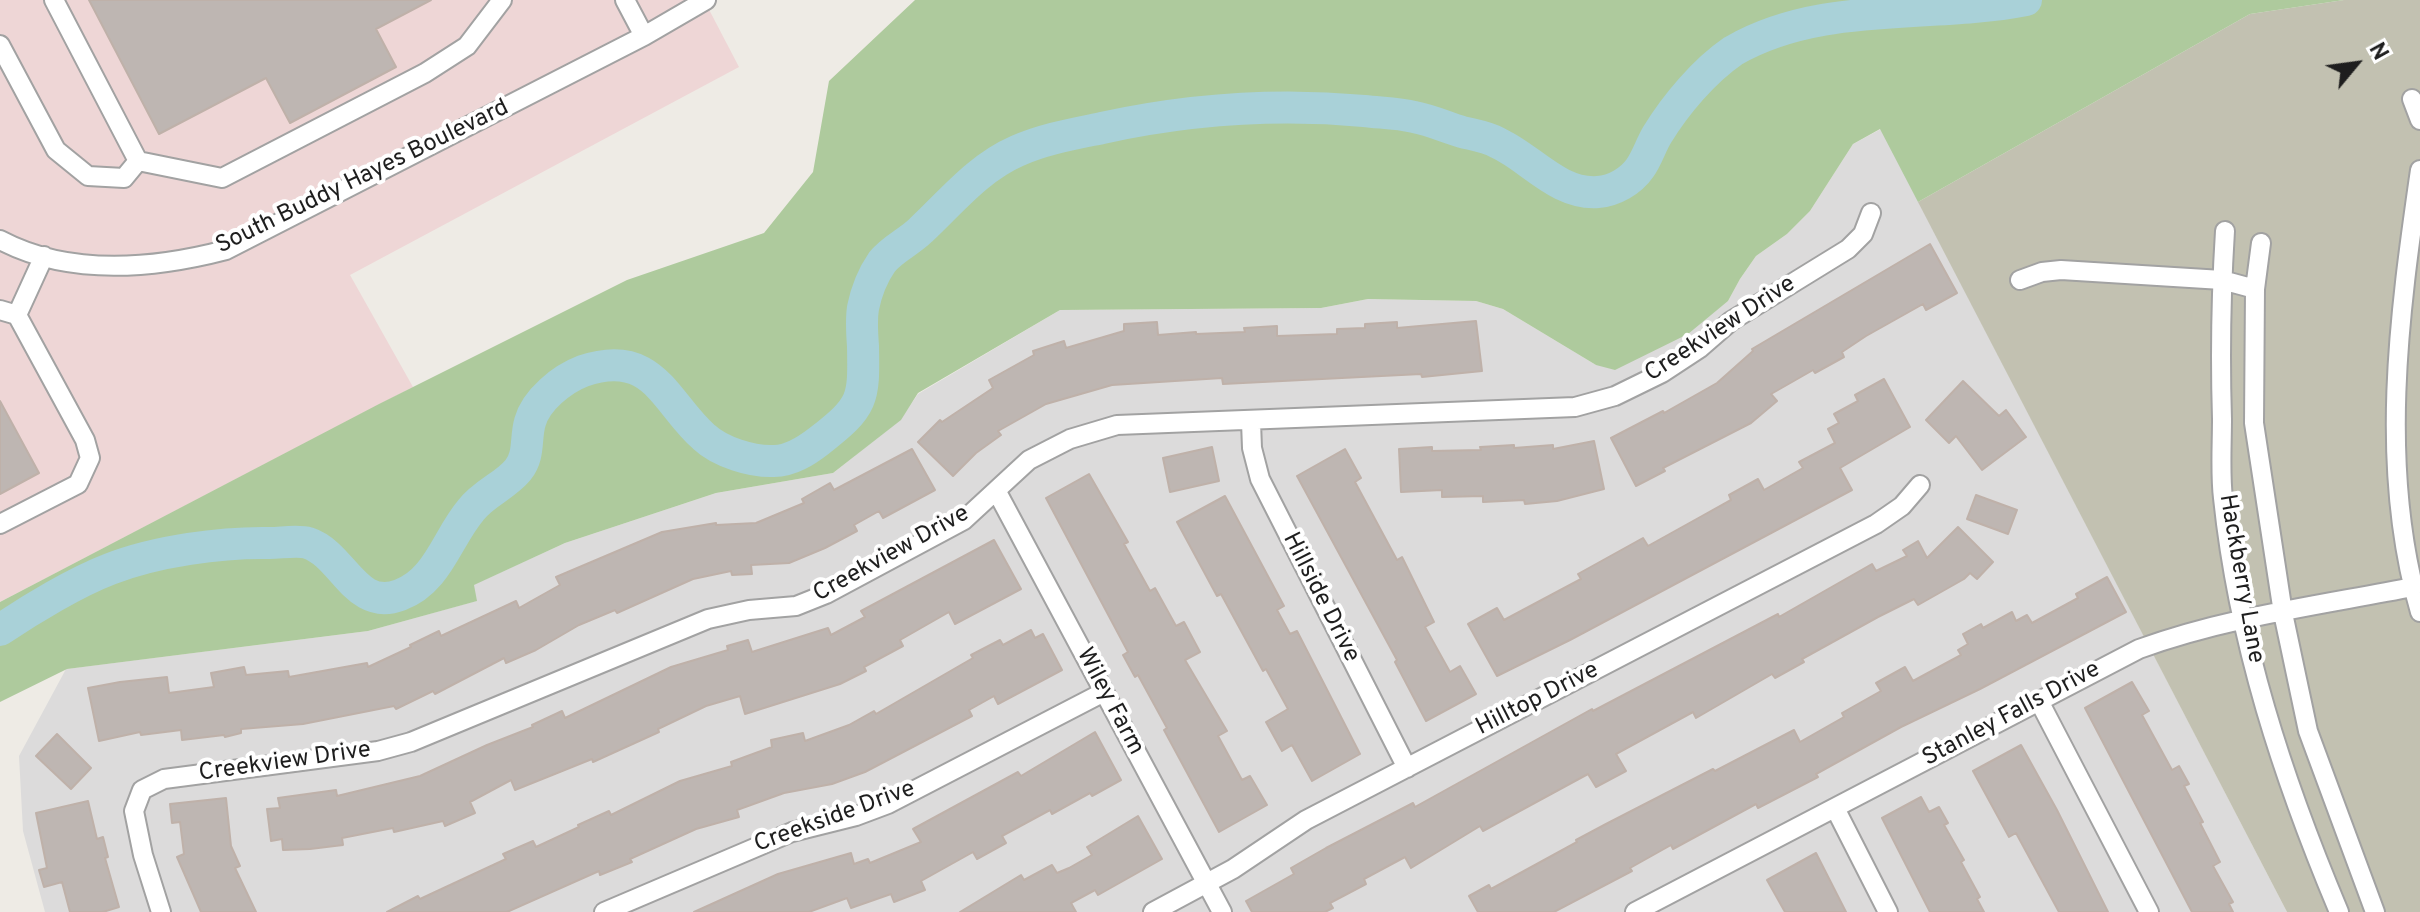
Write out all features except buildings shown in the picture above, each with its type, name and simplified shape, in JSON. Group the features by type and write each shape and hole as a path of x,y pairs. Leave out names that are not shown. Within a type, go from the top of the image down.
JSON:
{"street":[{"path":"54,0 138,161"},
{"path":"138,161 222,178 425,73 467,46 502,0"},
{"path":"625,0 644,36"},
{"name":"South Buddy Hayes Boulevard","path":"0,240 15,248 72,262 142,267 181,262 226,250 644,36 706,0"},
{"path":"0,45 56,150 88,176 124,178 138,161"},
{"path":"2412,99 2420,120"},
{"path":"2420,170 2402,295 2396,412 2399,507 2420,612"},
{"name":"Creekview Drive","path":"161,912 143,855 134,811 142,790 164,779 378,751 411,742 708,619 749,610 796,606 826,594 964,520 1029,460 1070,439 1117,425 1575,407 1615,396 1662,373 1700,348 1731,321 1848,249 1863,234 1871,213"},
{"name":"Hackberry Lane","path":"2225,231 2220,328 2223,497 2241,618 2271,730 2302,824 2339,912"},
{"name":"Hackberry Lane","path":"2261,243 2255,289 2254,423 2283,613 2308,731 2375,912"},
{"path":"0,524 78,484 90,458 85,440 8,312 44,256"},
{"path":"2020,280 2042,272 2061,270 2222,280 2255,289"},
{"name":"Hillside Drive","path":"1251,422 1252,448 1260,479 1407,768"},
{"name":"Hilltop Drive","path":"1153,912 1207,884 1306,820 1876,524 1902,506 1920,485"},
{"name":"Wiley Farm","path":"997,492 1222,912"},
{"name":"Stanley Falls Drive","path":"1635,912 2139,649 2189,631 2241,618 2283,613 2413,587"},
{"name":"Creekside Drive","path":"604,912 792,832 856,816 888,804 1104,692"},
{"path":"2039,701 2149,912"},
{"path":"1835,808 1888,912"}],"shaded area":[{"path":"0,0 704,0 739,67 350,275 413,387 0,602"},
{"path":"2344,0 2420,0 2420,912 2287,912 1918,202 2250,14"},
{"path":"1881,129 2287,912 45,912 23,831 19,756 66,669 368,631 476,601 473,585 565,543 716,493 833,473 900,420 918,394 1060,310 1321,308 1368,299 1476,301 1503,309 1596,365 1712,313 1728,301 1756,256 1787,234 1810,211 1853,144"}],"green space":[{"path":"915,0 2344,0 2250,14 1918,202 1880,129 1853,144 1810,211 1787,234 1756,256 1728,301 1688,334 1615,370 1596,365 1503,309 1476,301 1368,299 1321,308 1060,310 918,393 901,420 833,473 716,493 565,543 474,585 477,601 368,631 67,669 0,702 0,602 379,404 627,280 764,233 813,172 829,81"}],"waterway":[{"path":"0,630 54,596 110,569 168,553 231,544 308,543 320,549 372,596 385,598 400,595 424,580 476,504 518,470 526,453 530,422 544,398 583,371 626,366 642,372 656,382 704,437 727,451 765,461 780,461 798,455 834,429 858,401 863,379 863,308 870,284 882,262 990,167 1038,143 1135,121 1200,112 1265,108 1364,111 1420,118 1494,141 1557,182 1570,188 1598,192 1610,190 1636,173 1673,112 1712,68 1733,51 1767,35 1839,17 1989,6 2026,0"}]}
